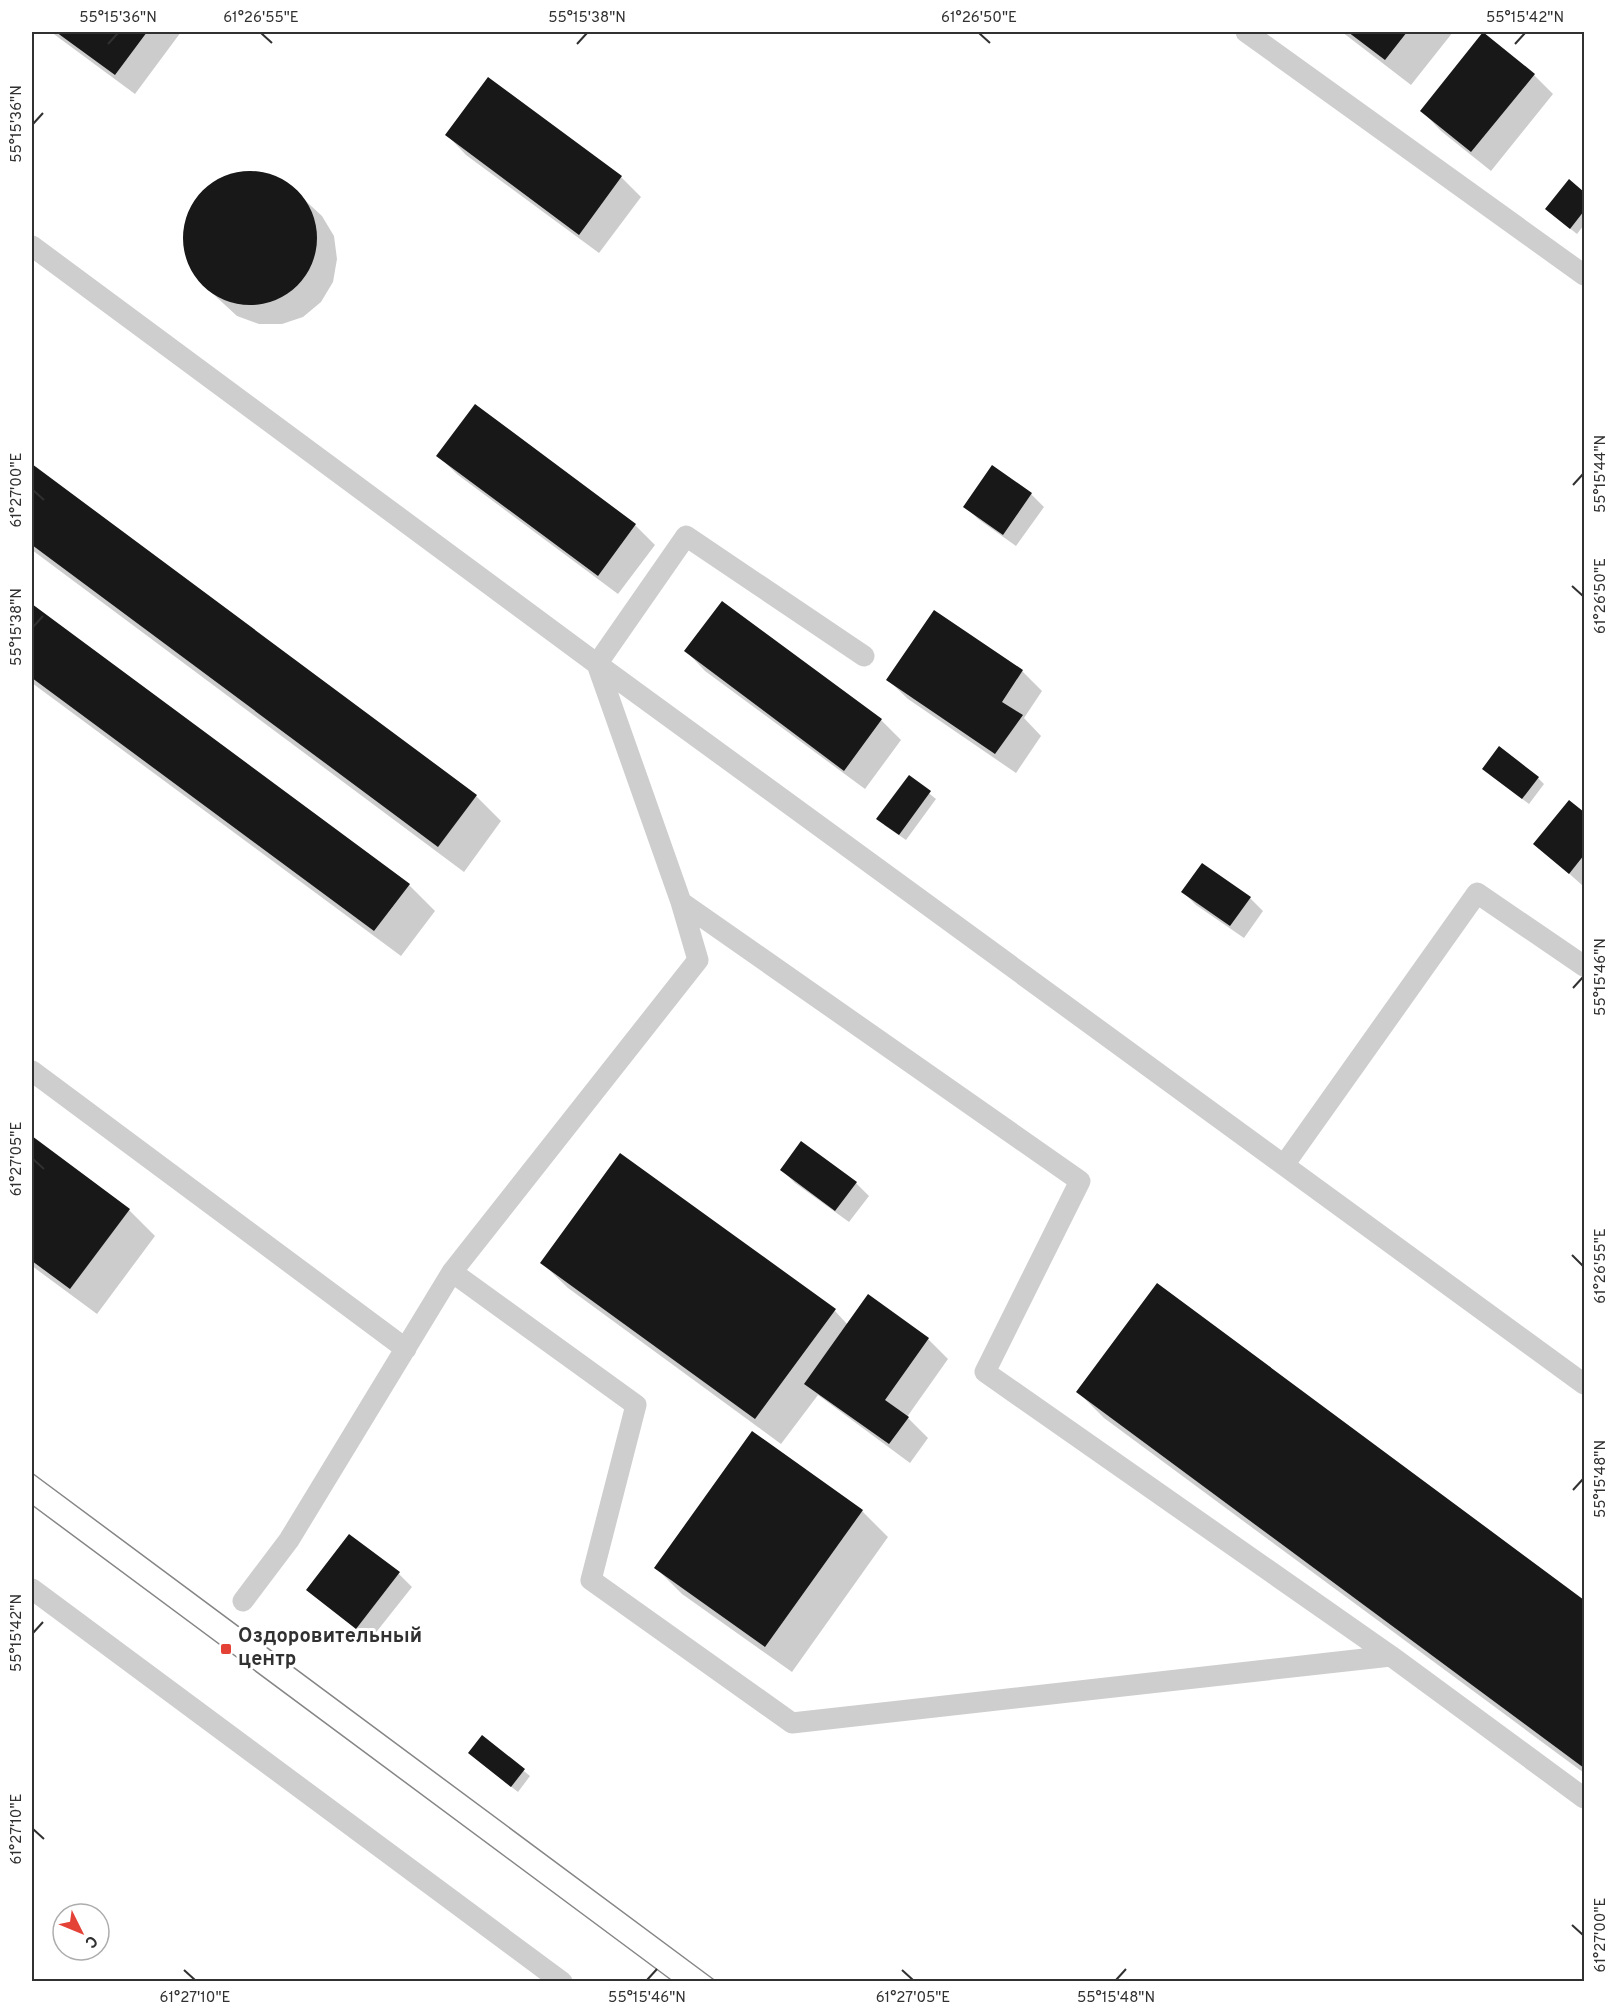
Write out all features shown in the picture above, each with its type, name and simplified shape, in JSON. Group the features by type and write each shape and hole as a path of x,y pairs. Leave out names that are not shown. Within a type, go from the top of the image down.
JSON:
{"lane":[{"path":"1246,32 1584,275"},
{"path":"32,246 597,664 1584,1384"},
{"path":"597,664 686,536 864,656"},
{"path":"243,1601 289,1540 452,1272 698,960 681,902 597,664"},
{"path":"1284,1165 1477,893 1584,966"},
{"path":"681,902 1080,1182 985,1372 1391,1656 1584,1798"},
{"path":"32,1071 406,1349"},
{"path":"452,1272 636,1405 591,1580 792,1723 1391,1656"},
{"path":"32,1589 562,1982"}],"building":[{"path":"56,32 147,32 115,75"},
{"path":"1348,32 1407,32 1385,60"},
{"path":"1483,32 1535,74 1471,152 1420,111"},
{"path":"488,77 622,176 579,235 445,135"},
{"path":"250,171 276,176 298,190 312,212 317,238 312,264 298,286 276,300 250,305 224,300 202,286 188,264 183,238 188,212 202,190 224,176"},
{"path":"1569,179 1584,192 1584,211 1570,229 1545,209"},
{"path":"475,404 636,524 598,576 436,456"},
{"path":"32,464 477,795 438,847 32,545"},
{"path":"992,465 1032,493 1003,535 963,507"},
{"path":"722,601 882,719 844,771 684,651"},
{"path":"32,604 410,884 374,931 32,678"},
{"path":"934,610 1023,670 1002,702 1023,715 995,754 886,680"},
{"path":"1499,746 1539,777 1522,799 1482,769"},
{"path":"909,775 931,791 899,835 876,819"},
{"path":"1569,800 1584,812 1584,855 1569,874 1533,844"},
{"path":"1202,863 1251,897 1230,926 1181,892"},
{"path":"32,1136 130,1209 70,1289 32,1261"},
{"path":"801,1141 857,1182 835,1211 780,1170"},
{"path":"620,1153 836,1309 755,1419 540,1263"},
{"path":"1157,1283 1584,1600 1584,1768 1076,1392"},
{"path":"868,1294 929,1338 885,1400 909,1417 889,1444 804,1384"},
{"path":"752,1431 863,1510 765,1647 654,1568"},
{"path":"349,1534 400,1572 356,1629 306,1590"},
{"path":"482,1735 525,1769 511,1787 468,1753"}],"tram line":[{"path":"32,1473 717,1982"},
{"path":"32,1505 674,1982"}],"place":[{"name":"Оздоровительный центр","path":"226,1649"}]}
